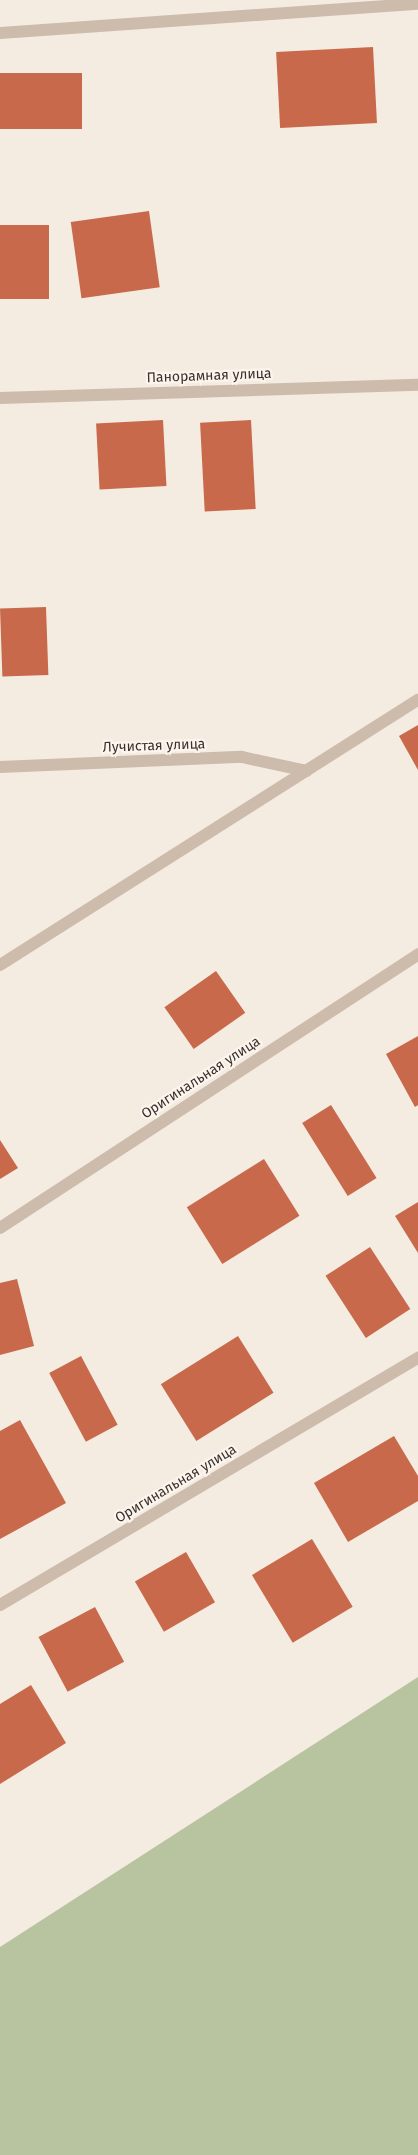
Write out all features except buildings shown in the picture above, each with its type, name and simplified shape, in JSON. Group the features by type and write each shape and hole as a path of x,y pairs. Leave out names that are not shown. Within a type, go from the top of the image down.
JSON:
{"street":[{"path":"0,33 418,4"},
{"name":"Панорамная улица","path":"0,398 418,385"},
{"path":"0,965 418,700"},
{"name":"Лучистая улица","path":"0,767 242,757 308,771"},
{"name":"Оригинальная улица","path":"0,1228 418,954"},
{"name":"Оригинальная улица","path":"0,1605 418,1358"}],"green space":[{"path":"418,1677 418,2155 0,2155 0,1947"}]}
